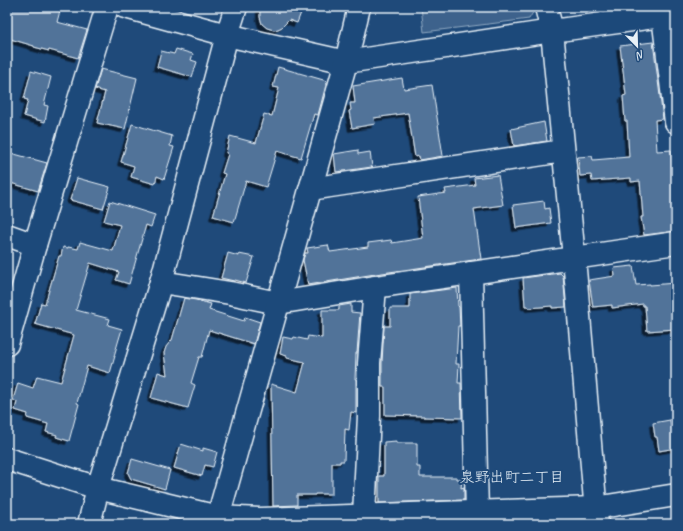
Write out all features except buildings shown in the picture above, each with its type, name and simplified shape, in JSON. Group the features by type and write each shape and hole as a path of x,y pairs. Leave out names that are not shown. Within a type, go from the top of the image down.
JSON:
{"street":[{"path":"7,344 107,7"},
{"path":"125,7 227,35 346,62 552,30 670,15 676,122"},
{"path":"89,524 98,488 161,282 227,35 236,7"},
{"path":"217,521 346,62 359,7"},
{"path":"546,7 552,30 574,258 596,516"},
{"path":"310,189 563,151"},
{"path":"7,235 36,245"},
{"path":"161,282 230,293 278,303 375,287 676,243"},
{"path":"471,273 478,518"},
{"path":"364,520 369,416 369,363 375,287"},
{"path":"7,458 98,488 217,521 260,519 364,520 596,516 676,495"}],"shaded area":[{"path":"421,7 535,7 535,9 529,19 424,32"}],"district":[{"name":"泉野出町二丁目","path":"512,477"}]}
